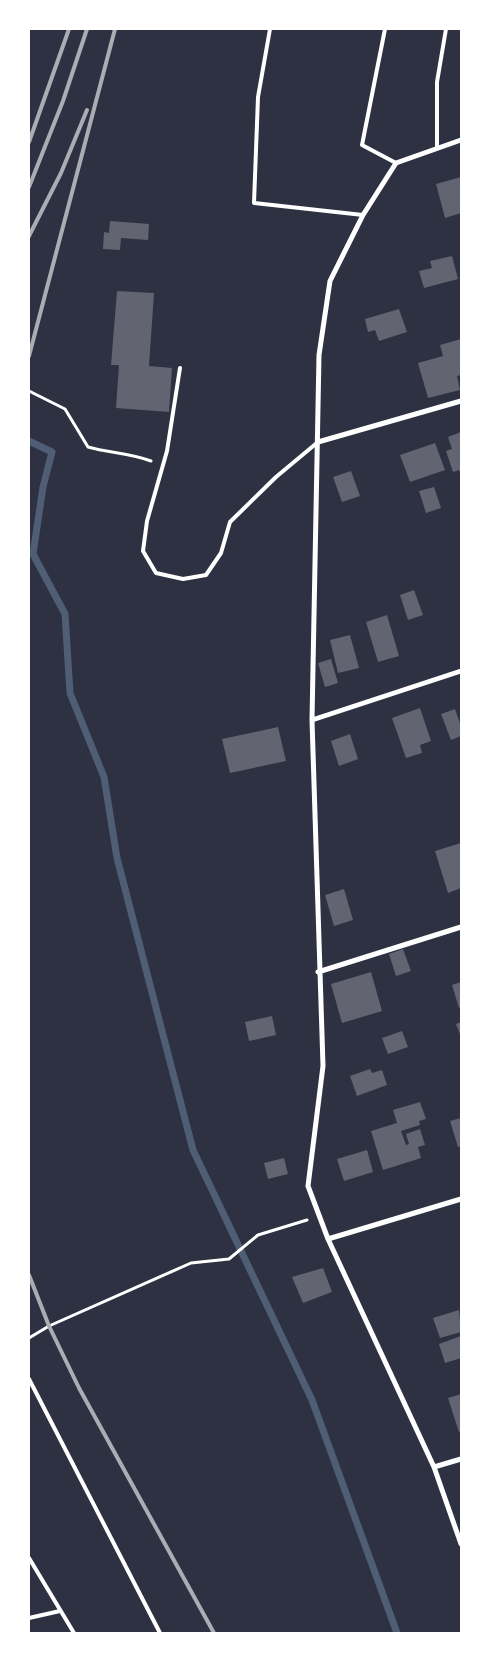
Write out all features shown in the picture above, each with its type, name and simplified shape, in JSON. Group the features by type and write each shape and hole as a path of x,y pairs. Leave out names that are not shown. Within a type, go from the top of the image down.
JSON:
{"street":[{"path":"461,140 396,163 363,215 330,281 319,355 312,720 322,1066 308,1186 328,1239 434,1467 461,1544"},
{"path":"318,442 461,400"},
{"path":"312,720 461,671"},
{"path":"318,972 461,927"},
{"path":"328,1239 461,1199"},
{"path":"434,1467 461,1459"}],"lane":[{"path":"270,29 258,98 254,203 363,215"},
{"path":"385,29 362,145 396,163"},
{"path":"437,148 437,82 446,29"},
{"path":"180,368 163,465 147,521 143,551 156,573 183,579 206,575 221,553 230,522 276,477 318,442"},
{"path":"29,1379 160,1633"},
{"path":"29,1558 74,1633"},
{"path":"29,1618 60,1610"}],"path":[{"path":"29,391 65,409 88,447 106,452 135,455 163,465"},
{"path":"29,1338 49,1326 191,1262 229,1259 258,1235 306,1220 328,1239"}],"building":[{"path":"461,177 461,213 445,218 436,184"},
{"path":"110,221 149,224 148,240 121,238 120,250 103,249 104,232 109,233"},
{"path":"452,256 458,279 424,288 419,271 432,268 430,261"},
{"path":"117,291 154,293 149,366 172,368 169,412 116,408 119,365 111,365"},
{"path":"399,309 407,332 379,341 375,330 368,332 365,319"},
{"path":"461,339 461,375 457,376 460,390 428,398 418,363 443,356 440,345"},
{"path":"461,432 461,476 459,470 453,472 446,451 452,449 448,437"},
{"path":"435,443 445,470 410,482 400,455"},
{"path":"351,471 360,496 342,502 333,477"},
{"path":"434,487 441,508 426,513 419,491"},
{"path":"414,590 423,615 408,620 400,595"},
{"path":"387,615 399,656 378,662 366,622"},
{"path":"350,635 359,668 338,673 330,640"},
{"path":"331,659 338,683 325,687 318,663"},
{"path":"420,708 431,741 420,745 422,753 406,758 392,718"},
{"path":"455,709 461,726 461,736 451,740 441,714"},
{"path":"278,727 286,761 230,773 222,739"},
{"path":"350,734 358,759 339,766 331,741"},
{"path":"461,843 461,888 448,893 435,851"},
{"path":"344,889 353,920 334,926 325,895"},
{"path":"403,949 411,971 396,976 389,954"},
{"path":"371,972 382,1011 342,1023 331,984"},
{"path":"461,982 461,1007 459,1008 452,985"},
{"path":"272,1016 276,1035 249,1041 245,1022"},
{"path":"461,1022 461,1037 456,1024"},
{"path":"402,1031 408,1047 388,1054 382,1038"},
{"path":"370,1069 372,1073 382,1070 387,1085 357,1096 350,1076"},
{"path":"420,1102 426,1119 419,1121 420,1125 401,1131 406,1145 409,1144 406,1134 420,1129 425,1145 418,1147 421,1158 383,1170 371,1131 397,1123 393,1110"},
{"path":"461,1118 461,1146 458,1147 450,1121"},
{"path":"367,1150 373,1172 344,1181 337,1159"},
{"path":"284,1158 288,1174 268,1179 264,1163"},
{"path":"323,1268 332,1292 303,1303 292,1277"},
{"path":"459,1310 461,1332 440,1338 433,1318"},
{"path":"461,1336 461,1358 445,1363 439,1344"},
{"path":"461,1394 461,1431 459,1432 448,1398"}],"waterway":[{"path":"29,441 52,452 43,487 33,554 65,614 70,693 104,777 117,858 193,1150 312,1400 397,1633"}],"railway":[{"path":"29,142 69,29"},
{"path":"29,187 63,101 87,29"},
{"path":"29,356 115,29"},
{"path":"29,236 61,173 87,110"},
{"path":"29,1275 49,1326 79,1388 214,1633"}]}
